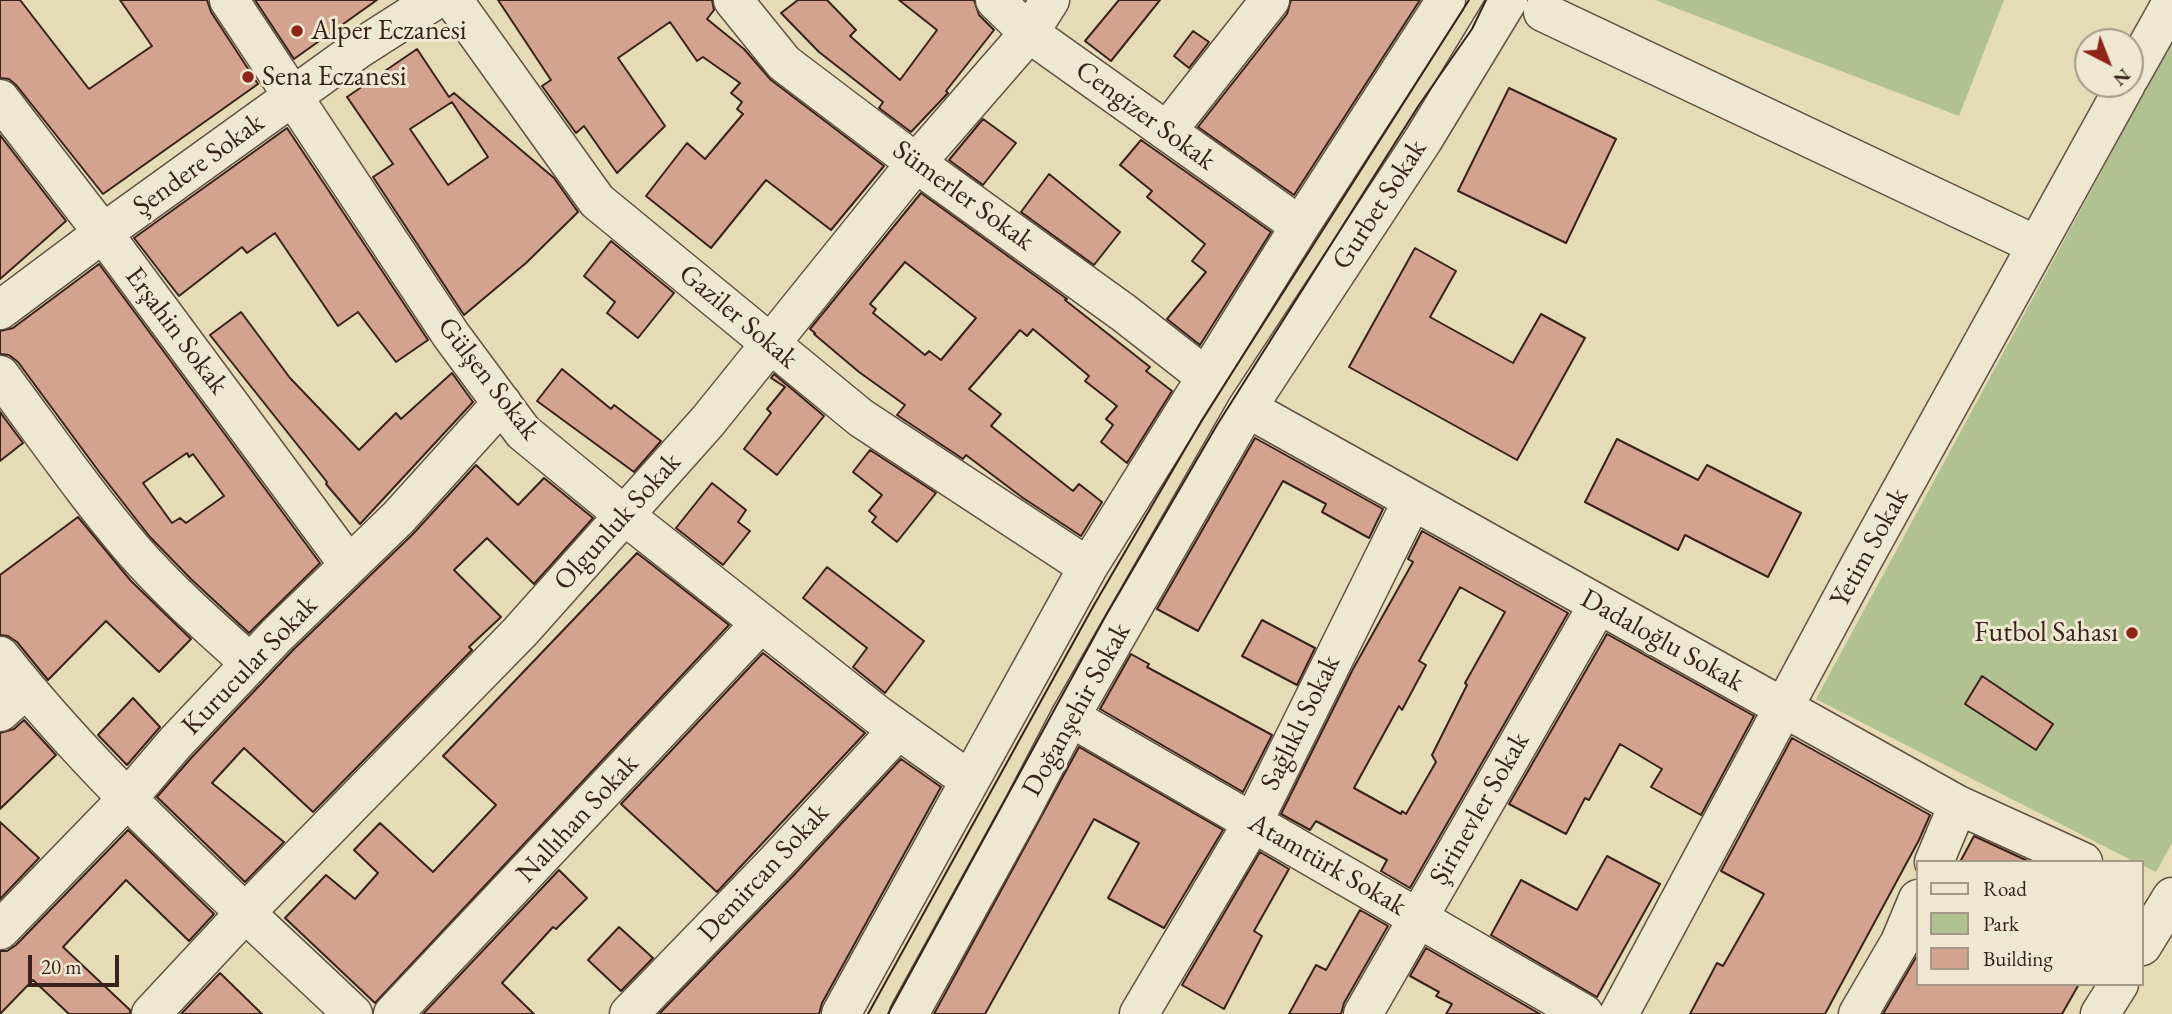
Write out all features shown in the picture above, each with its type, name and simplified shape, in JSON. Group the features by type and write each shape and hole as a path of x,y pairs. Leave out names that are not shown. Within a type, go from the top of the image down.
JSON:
{"street":[{"name":"Gülşen Sokak","path":"229,0 451,335 523,432 624,515 898,730 969,780"},
{"name":"Şendere Sokak","path":"0,310 357,50 435,0"},
{"name":"Gaziler Sokak","path":"453,0 597,201 862,418 1088,567"},
{"name":"Sümerler Sokak","path":"733,0 784,63 916,163 1124,313 1206,377"},
{"name":"Cengizer Sokak","path":"995,0 1029,33 1300,226"},
{"name":"Olgunluk Sokak","path":"151,1014 246,912 520,632 708,421 772,345 916,163 1029,33 1050,0"},
{"path":"1167,131 1270,0"},
{"path":"841,1014 1088,567 1300,226 1447,0"},
{"path":"2144,52 2172,2"},
{"path":"1526,6 2036,245"},
{"name":"Gurbet Sokak","path":"1247,408 1423,140 1526,6"},
{"name":"Yetim Sokak","path":"1619,1014 2118,98"},
{"name":"Erşahin Sokak","path":"0,99 103,233 349,565"},
{"path":"0,376 134,551 173,592 250,663"},
{"name":"Kurucular Sokak","path":"0,930 128,798 250,663 398,517 502,403"},
{"name":"Dadaloğlu Sokak","path":"1247,408 1958,805 2079,860"},
{"name":"Doğanşehir Sokak","path":"909,1014 1070,717 1247,408"},
{"name":"Sağlıklı Sokak","path":"1139,1014 1253,822 1412,500"},
{"name":"Şirinevler Sokak","path":"1363,1014 1598,604"},
{"name":"Nallıhan Sokak","path":"393,1014 761,623"},
{"path":"0,656 13,701 128,798 353,1014"},
{"name":"Atamtürk Sokak","path":"1070,717 1584,1014"},
{"name":"Demircan Sokak","path":"629,1014 777,861 898,730"},
{"path":"1935,860 1958,805"},
{"path":"2144,942 2164,897"},
{"path":"1858,1014 1900,942 1916,904"},
{"path":"2100,1014 2118,986"}],"green space":[{"path":"1655,0 2004,0 1959,116"},
{"path":"2172,41 2172,843 2156,872 2144,866 2144,860 2131,860 1816,699 2141,98 2144,98 2144,93"}],"building":[{"path":"0,0 20,0 89,89 152,46 120,0 207,0 211,12 258,84 103,194 17,86 9,79 0,78"},
{"path":"255,0 377,0 294,59"},
{"path":"498,0 712,0 714,10 707,19 744,49 771,80 884,166 831,230 766,180 711,248 646,196 687,143 705,159 743,114 737,109 742,102 731,93 740,83 703,57 697,61 670,22 618,58 665,126 617,173 584,126 576,133 542,86 551,80"},
{"path":"798,0 827,0 856,30 850,36 900,80 937,30 899,0 974,0 979,15 994,30 946,91 948,93 911,132 879,108 883,102 819,52 781,13"},
{"path":"1119,0 1160,0 1111,61 1085,41"},
{"path":"1291,0 1420,0 1294,195 1198,127 1287,14"},
{"path":"1193,31 1209,42 1189,68 1174,56"},
{"path":"417,49 449,97 454,93 554,178 578,212 526,263 464,315 373,177 393,164 347,97","holes":["452,102 488,157 448,185 410,129"]},
{"path":"1509,88 1616,139 1566,243 1458,191"},
{"path":"983,119 1016,143 983,185 949,160"},
{"path":"287,128 428,340 396,362 358,312 338,326 275,233 247,253 242,247 179,296 134,238"},
{"path":"0,135 66,221 0,279"},
{"path":"1141,140 1271,232 1200,345 1167,319 1206,272 1192,261 1205,244 1147,197 1152,191 1120,165"},
{"path":"1049,174 1120,232 1094,265 1021,212"},
{"path":"921,193 1067,299 1065,300 1150,367 1146,371 1172,391 1127,463 1101,442 1113,425 1106,419 1117,406 1085,381 1089,376 1033,329 1027,336 1020,330 969,389 1001,414 991,426 1073,491 1079,484 1102,502 1081,536 1023,498 966,455 963,459 897,415 905,405 859,372 810,329","holes":["905,262 976,318 941,360 929,351 925,355 873,313 876,309 870,304"]},
{"path":"611,241 674,293 638,338 607,313 615,302 584,276"},
{"path":"1415,248 1456,271 1430,317 1513,363 1541,314 1585,338 1517,460 1349,367"},
{"path":"99,264 320,563 249,633 150,537 18,362 9,355 0,354 0,331 13,328","holes":["187,453 189,457 193,454 224,496 186,523 180,518 172,523 143,483"]},
{"path":"241,312 290,378 359,450 396,413 401,419 452,373 473,402 360,524 210,335"},
{"path":"562,369 611,409 614,405 661,441 634,472 537,401"},
{"path":"774,374 824,416 777,475 744,449 771,413 767,409 785,387 771,378"},
{"path":"0,412 23,443 0,461"},
{"path":"1255,438 1383,509 1369,538 1322,512 1326,504 1283,481 1198,631 1157,609"},
{"path":"1617,439 1698,480 1707,465 1801,513 1768,577 1685,535 1678,550 1585,502"},
{"path":"870,450 936,493 897,542 872,522 876,517 869,511 882,495 853,472"},
{"path":"476,465 518,505 544,478 593,518 534,584 487,538 454,570 501,617 469,647 472,650 313,812 244,748 212,783 284,842 245,882 157,797 293,650 413,534"},
{"path":"712,483 746,510 738,522 750,531 723,565 676,528"},
{"path":"78,517 131,581 191,639 159,672 106,621 48,680 17,642 8,636 0,635 0,575"},
{"path":"1422,531 1568,613 1410,888 1381,871 1387,860 1316,821 1310,830 1281,814 1353,669 1413,562 1408,559","holes":["1460,587 1505,612 1465,683 1467,685 1432,755 1436,762 1406,814 1402,811 1401,814 1354,788 1399,706 1402,710 1426,665 1419,661"]},
{"path":"637,553 729,625 375,1003 285,918 326,875 355,899 378,873 354,850 380,823 433,872 496,805 443,756"},
{"path":"827,567 924,641 885,693 853,667 867,648 803,598"},
{"path":"1262,620 1315,648 1297,685 1242,656"},
{"path":"1607,634 1754,716 1701,815 1651,787 1662,769 1620,744 1589,800 1585,798 1566,834 1509,804"},
{"path":"763,653 865,733 717,892 621,804"},
{"path":"1131,654 1149,664 1147,667 1272,735 1243,792 1100,709"},
{"path":"1982,676 2053,724 2036,750 1965,704"},
{"path":"133,698 160,727 127,765 98,735"},
{"path":"24,720 56,755 0,809 0,733 14,729"},
{"path":"1792,738 1930,815 1825,1014 1690,1014 1717,963 1723,966 1764,894 1721,871"},
{"path":"1079,747 1223,830 1164,928 1108,898 1139,843 1094,819 985,1014 934,1014"},
{"path":"901,759 941,787 822,1003 819,1014 659,1014 793,876"},
{"path":"0,822 39,858 0,899"},
{"path":"128,830 214,914 189,941 126,880 63,947 130,1010 130,1014 69,1014 33,980 0,1014 0,951 7,951 16,945"},
{"path":"1974,836 2026,860 1961,860"},
{"path":"1260,852 1289,869 1254,931 1262,936 1224,1009 1182,985"},
{"path":"1607,856 1660,884 1597,997 1491,935 1521,880 1577,910"},
{"path":"559,870 587,898 556,929 553,927 502,983 534,1014 423,1014"},
{"path":"1360,910 1388,926 1344,1003 1341,1014 1289,1014 1316,965 1326,970"},
{"path":"619,927 653,958 621,991 588,960"},
{"path":"1426,948 1540,1014 1446,1014 1452,1004 1436,996 1439,992 1410,976"},
{"path":"1916,957 1916,986 2078,986 2062,1014 1883,1014"},
{"path":"220,973 262,1014 181,1014"}],"tram line":[{"path":"868,1014 1094,605 1202,420 1469,0"},
{"path":"888,1014 1105,617 1217,425 1419,105 1472,29 1486,0"}],"place":[{"name":"Alper Eczanesi","path":"297,31"},
{"name":"Sena Eczanesi","path":"248,77"},
{"name":"Futbol Sahası","path":"2132,633"}]}
